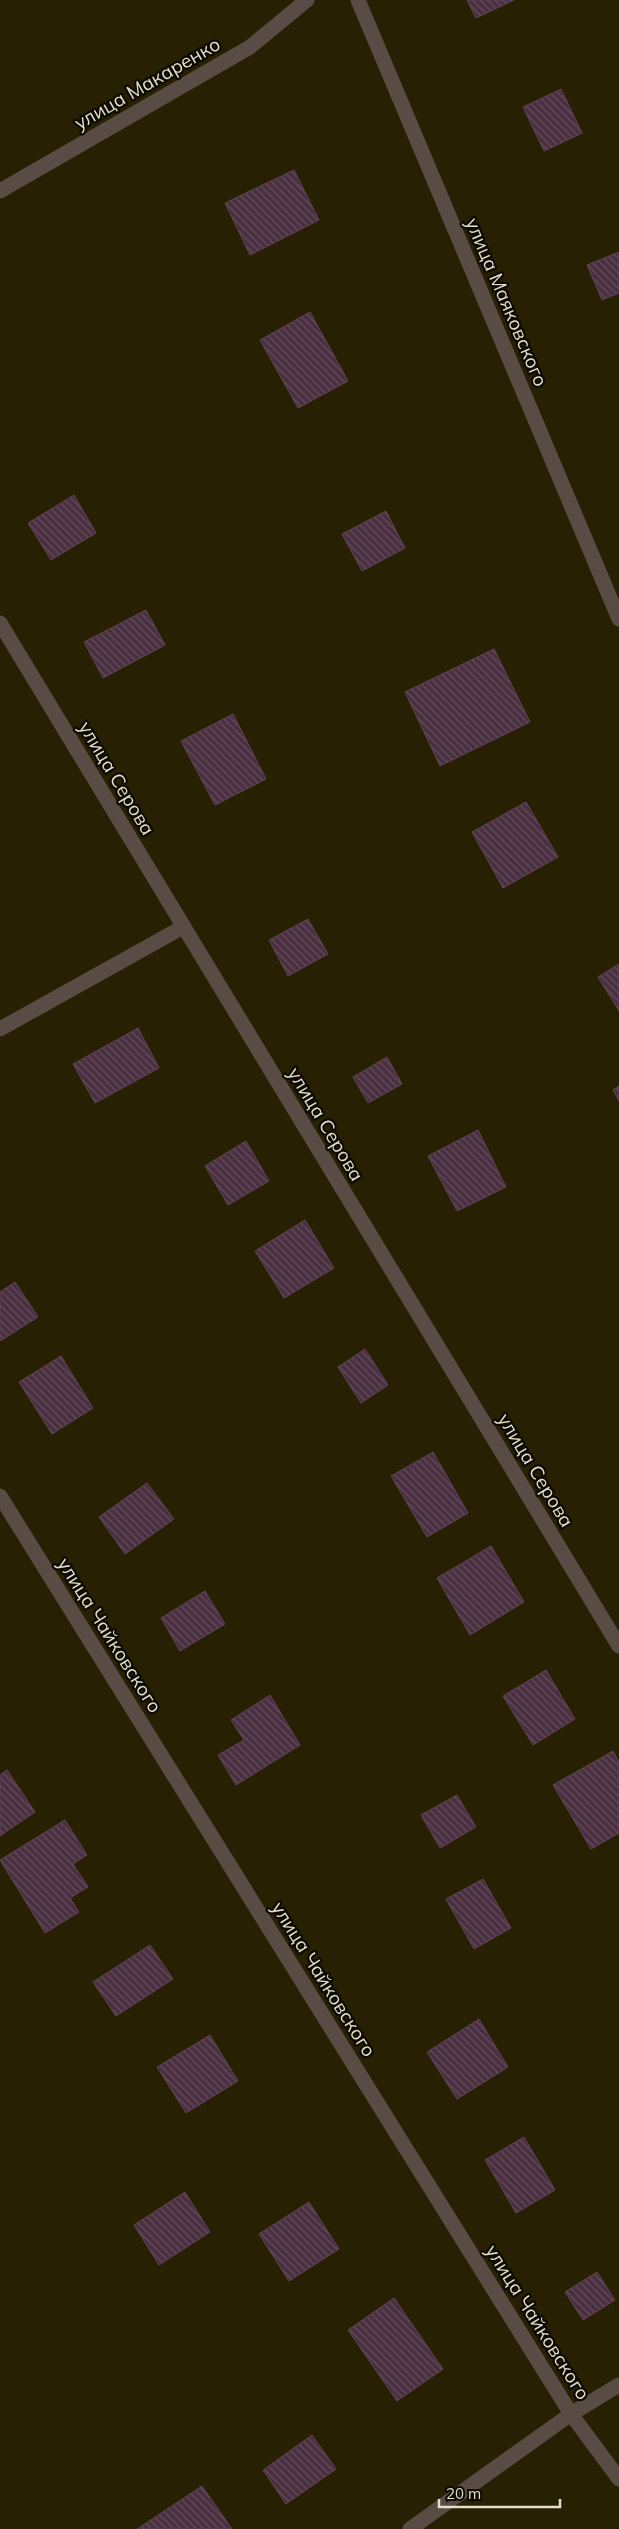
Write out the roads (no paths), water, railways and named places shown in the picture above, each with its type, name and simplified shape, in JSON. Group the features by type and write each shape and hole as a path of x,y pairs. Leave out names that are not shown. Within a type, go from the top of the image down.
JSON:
{"street":[{"name":"улица Макаренко","path":"0,191 250,47 307,0"},
{"name":"улица Маяковского","path":"358,0 619,620"},
{"name":"улица Серова","path":"0,623 619,1646"},
{"path":"0,1029 183,927"},
{"name":"улица Чайковского","path":"0,1496 571,2414 619,2479"},
{"path":"410,2529 571,2414 619,2385"}]}
